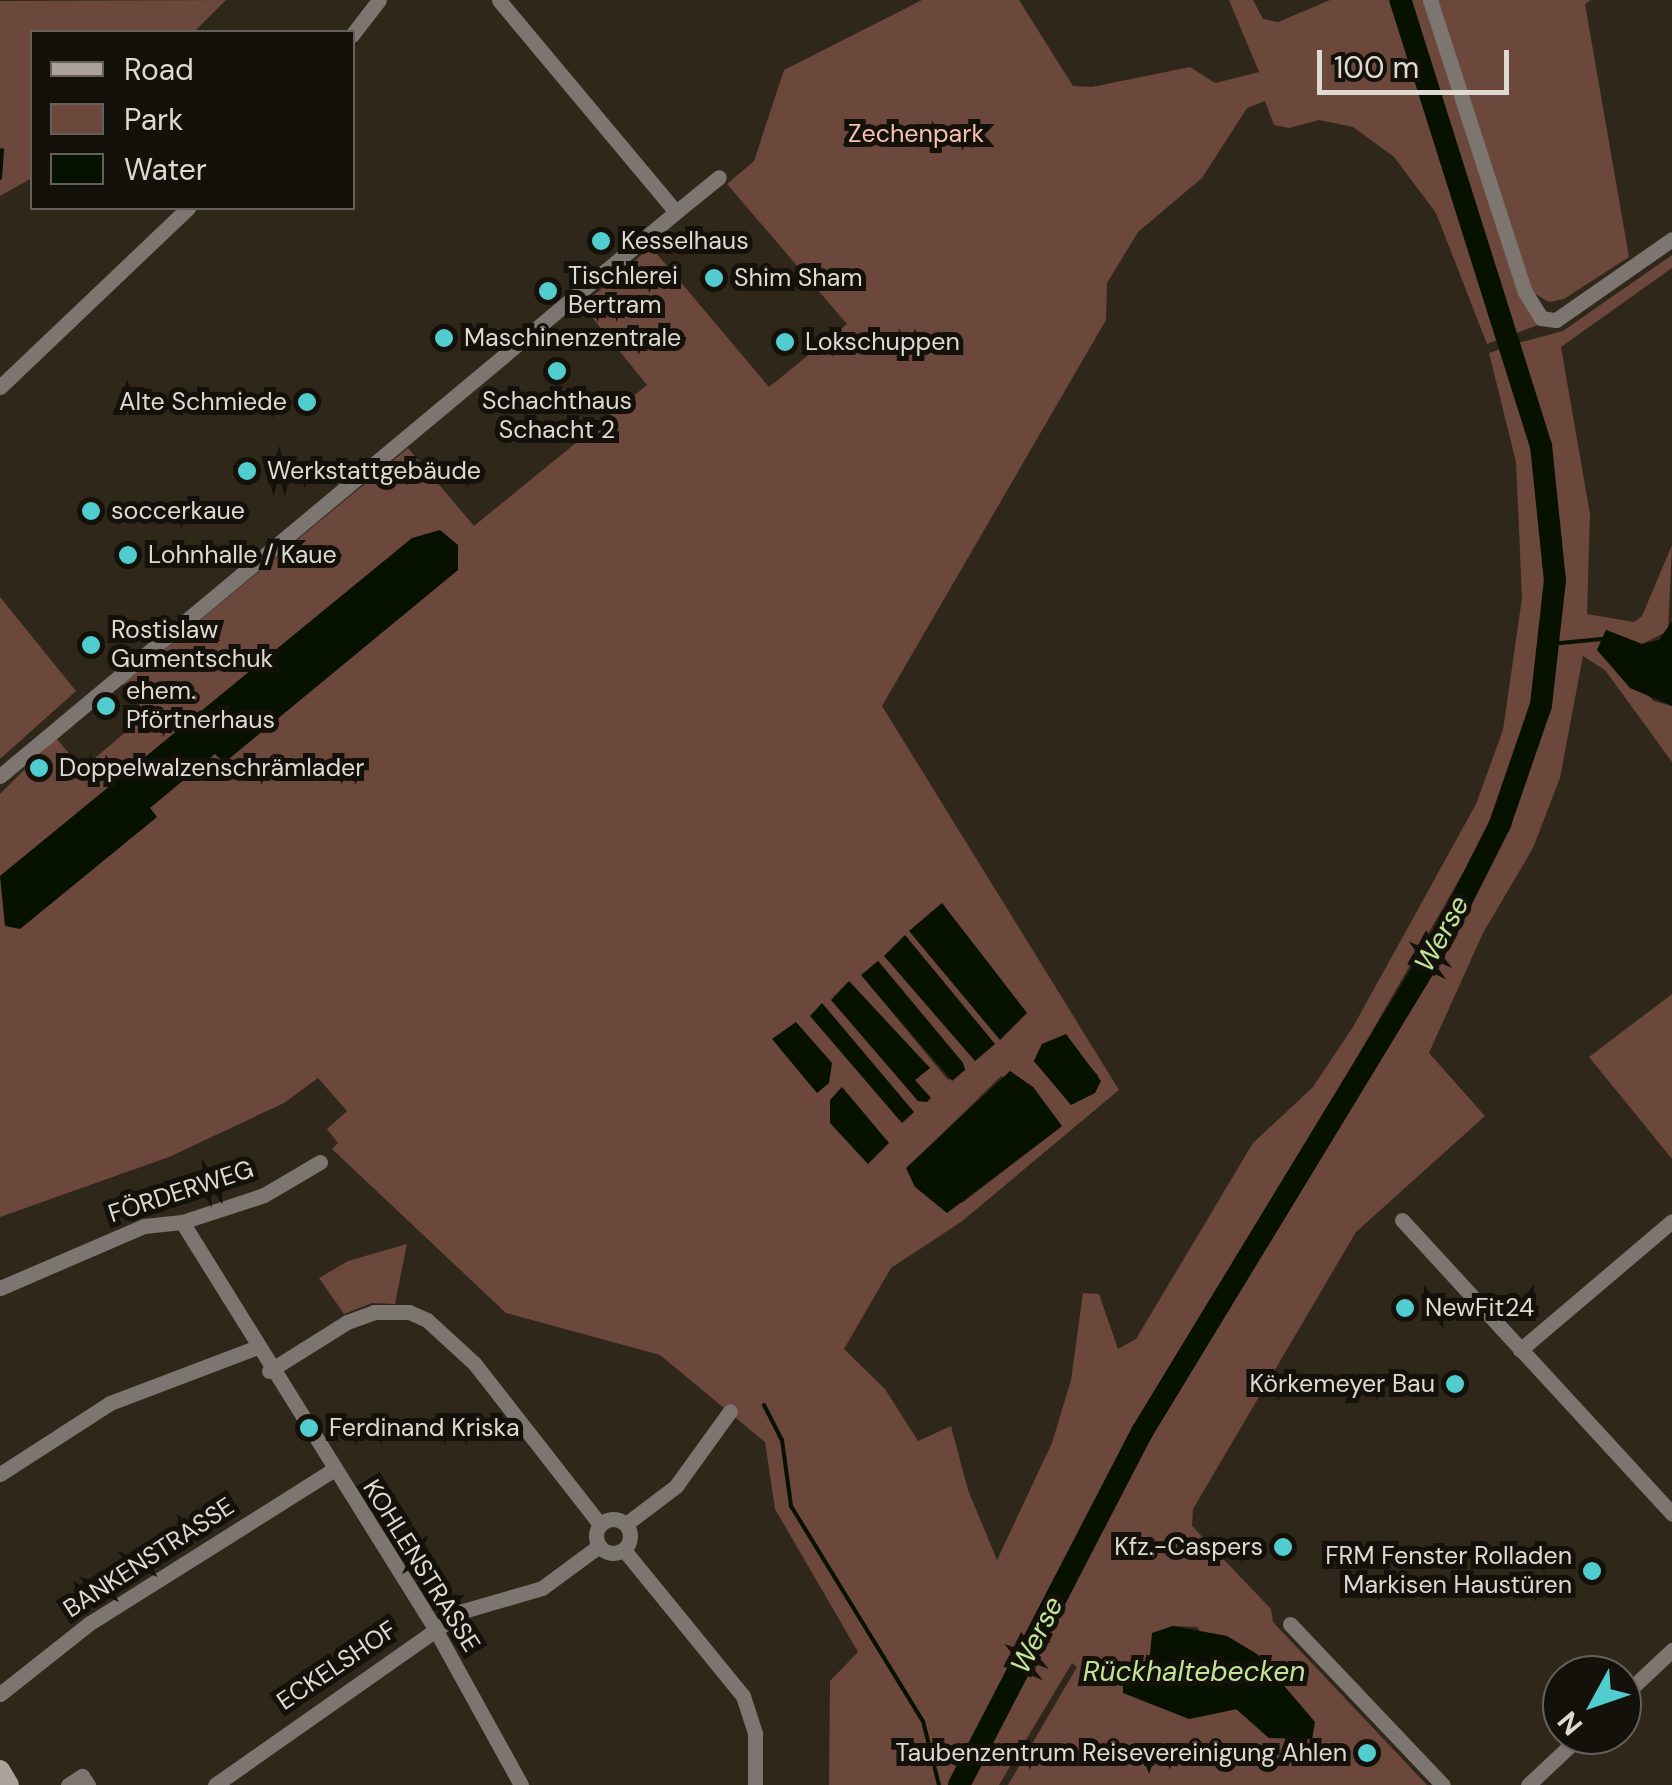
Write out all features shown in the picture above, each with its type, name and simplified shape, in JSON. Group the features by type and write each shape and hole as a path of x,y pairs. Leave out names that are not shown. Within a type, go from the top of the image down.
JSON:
{"street":[{"path":"355,31 380,0"},
{"path":"499,0 676,212"},
{"path":"1430,0 1525,292 1541,318 1556,320 1672,238"},
{"path":"0,776 719,176"},
{"path":"0,387 186,210"},
{"name":"FÖRDERWEG","path":"0,1288 144,1226 182,1222 264,1195 320,1162"},
{"path":"1402,1220 1672,1514"},
{"path":"1520,1350 1672,1221"},
{"name":"KOHLENSTRASSE","path":"182,1222 255,1348 435,1629 521,1785"},
{"path":"270,1371 346,1322 374,1312 409,1312 427,1320 474,1363 600,1524 599,1546 613,1554 624,1550 630,1540 626,1524 616,1519 600,1524"},
{"path":"0,1474 110,1403 255,1348"},
{"path":"626,1524 676,1486 730,1411"},
{"name":"BANKENSTRASSE","path":"0,1694 90,1623 332,1471"},
{"name":"ECKELSHOF","path":"215,1785 463,1611 542,1588 599,1546"},
{"path":"624,1550 743,1696 756,1734 755,1785"},
{"path":"1290,1624 1442,1785"},
{"path":"1642,1678 1672,1650"},
{"path":"1528,1785 1560,1755"},
{"path":"0,1770 9,1785"},
{"path":"68,1785 82,1776 88,1785"}],"green space":[{"path":"226,0 196,30 30,30 30,179 0,196 0,1"},
{"name":"Zechenpark","path":"922,0 1019,0 1073,86 1092,87 1190,67 1215,83 1259,72 1229,0 1253,0 1263,19 1278,22 1330,0 1425,0 1525,305 1538,325 1487,344 1436,213 1394,157 1353,127 1319,120 1289,128 1274,125 1265,101 1247,108 1202,178 1138,232 1107,283 1106,320 882,706 1119,1090 961,1222 891,1268 844,1349 885,1389 918,1441 951,1426 968,1490 997,1560 1052,1443 1071,1380 1083,1293 1099,1294 1118,1349 1136,1339 1253,1143 1313,1087 1353,1027 1476,804 1503,730 1522,598 1516,462 1489,353 1507,347 1546,515 1549,581 1535,703 1494,819 1309,1141 1318,1148 1452,932 1509,826 1547,706 1561,578 1558,514 1547,442 1518,343 1563,331 1672,255 1672,268 1561,347 1590,514 1587,614 1634,622 1642,616 1672,545 1668,631 1642,644 1606,630 1597,650 1654,701 1672,706 1672,762 1605,670 1583,656 1560,778 1533,848 1483,933 1429,1053 1485,1116 1356,1232 1193,1509 1192,1526 1271,1609 1273,1622 1427,1785 1008,1785 1077,1667 1072,1663 999,1785 829,1785 830,1681 858,1652 775,1509 765,1442 660,1355 506,1313 332,1149 338,1143 327,1129 347,1111 318,1078 284,1103 169,1157 0,1217 0,794 56,738 82,769 147,714 123,684 408,448 474,526 647,385 582,305 651,247 769,387 847,324 727,184 754,161 784,70","holes":["878,961 965,1069 948,1080 862,976","832,994 929,1067 915,1080 927,1102 918,1101","1042,1044 1079,1055 1098,1075 1095,1093 1071,1104 1034,1061","1001,1076 1033,1087 1061,1127 962,1203 907,1168","1173,1626 1197,1627 1269,1738 1237,1709 1189,1719 1124,1674 1148,1675 1153,1633"]},
{"path":"1437,0 1591,0 1585,4 1629,257 1564,299 1549,302 1530,291"},
{"path":"0,597 76,691 0,759"},
{"path":"1672,994 1672,1159 1589,1057"},
{"path":"407,1244 395,1304 372,1303 344,1314 319,1278 348,1261"}],"water":[{"path":"440,530 458,545 458,570 224,763 215,754 150,808 157,817 20,929 5,926 0,876 412,538"},
{"path":"1672,621 1672,706 1630,688 1597,650 1606,630 1642,644 1659,640"},
{"path":"942,903 1027,1013 1000,1040 909,931"},
{"path":"905,935 995,1044 975,1061 884,956"},
{"path":"878,961 963,1063 965,1070 952,1081 861,975"},
{"path":"849,981 930,1068 915,1080 931,1098 927,1102 918,1101 831,1000"},
{"path":"822,1003 914,1112 902,1123 810,1016"},
{"path":"796,1022 832,1063 829,1083 817,1093 772,1039"},
{"path":"1066,1034 1101,1081 1095,1093 1071,1105 1034,1061 1042,1044"},
{"path":"1010,1071 1033,1087 1062,1126 947,1213 915,1187 906,1168"},
{"path":"842,1087 889,1143 868,1164 830,1123 830,1100"},
{"name":"Rückhaltebecken","path":"1173,1626 1227,1636 1257,1654 1315,1722 1312,1739 1269,1738 1236,1709 1189,1719 1123,1693 1123,1674 1148,1675 1152,1633"}],"waterway":[{"name":"Werse","path":"959,1785 1142,1432 1443,937 1500,824 1541,705 1555,581 1541,446 1400,0"},
{"path":"0,178 2,150"},
{"path":"1550,644 1602,639"},
{"path":"764,1405 782,1440 791,1506 923,1721 939,1785"}],"place":[{"name":"Kesselhaus","path":"601,241"},
{"name":"Shim Sham","path":"714,278"},
{"name":"Tischlerei Bertram","path":"548,291"},
{"name":"Maschinenzentrale","path":"444,338"},
{"name":"Lokschuppen","path":"785,342"},
{"name":"Schachthaus Schacht 2","path":"557,371"},
{"name":"Alte Schmiede","path":"307,402"},
{"name":"Werkstattgebäude","path":"247,471"},
{"name":"soccerkaue","path":"91,511"},
{"name":"Lohnhalle / Kaue","path":"128,555"},
{"name":"Rostislaw Gumentschuk","path":"91,645"},
{"name":"ehem. Pförtnerhaus","path":"106,706"},
{"name":"Doppelwalzenschrämlader","path":"39,768"},
{"name":"NewFit24","path":"1405,1308"},
{"name":"Körkemeyer Bau","path":"1455,1384"},
{"name":"Ferdinand Kriska","path":"309,1428"},
{"name":"Kfz.-Caspers","path":"1283,1547"},
{"name":"FRM Fenster Rolladen Markisen Haustüren","path":"1592,1571"},
{"name":"Taubenzentrum Reisevereinigung Ahlen","path":"1367,1753"}]}
